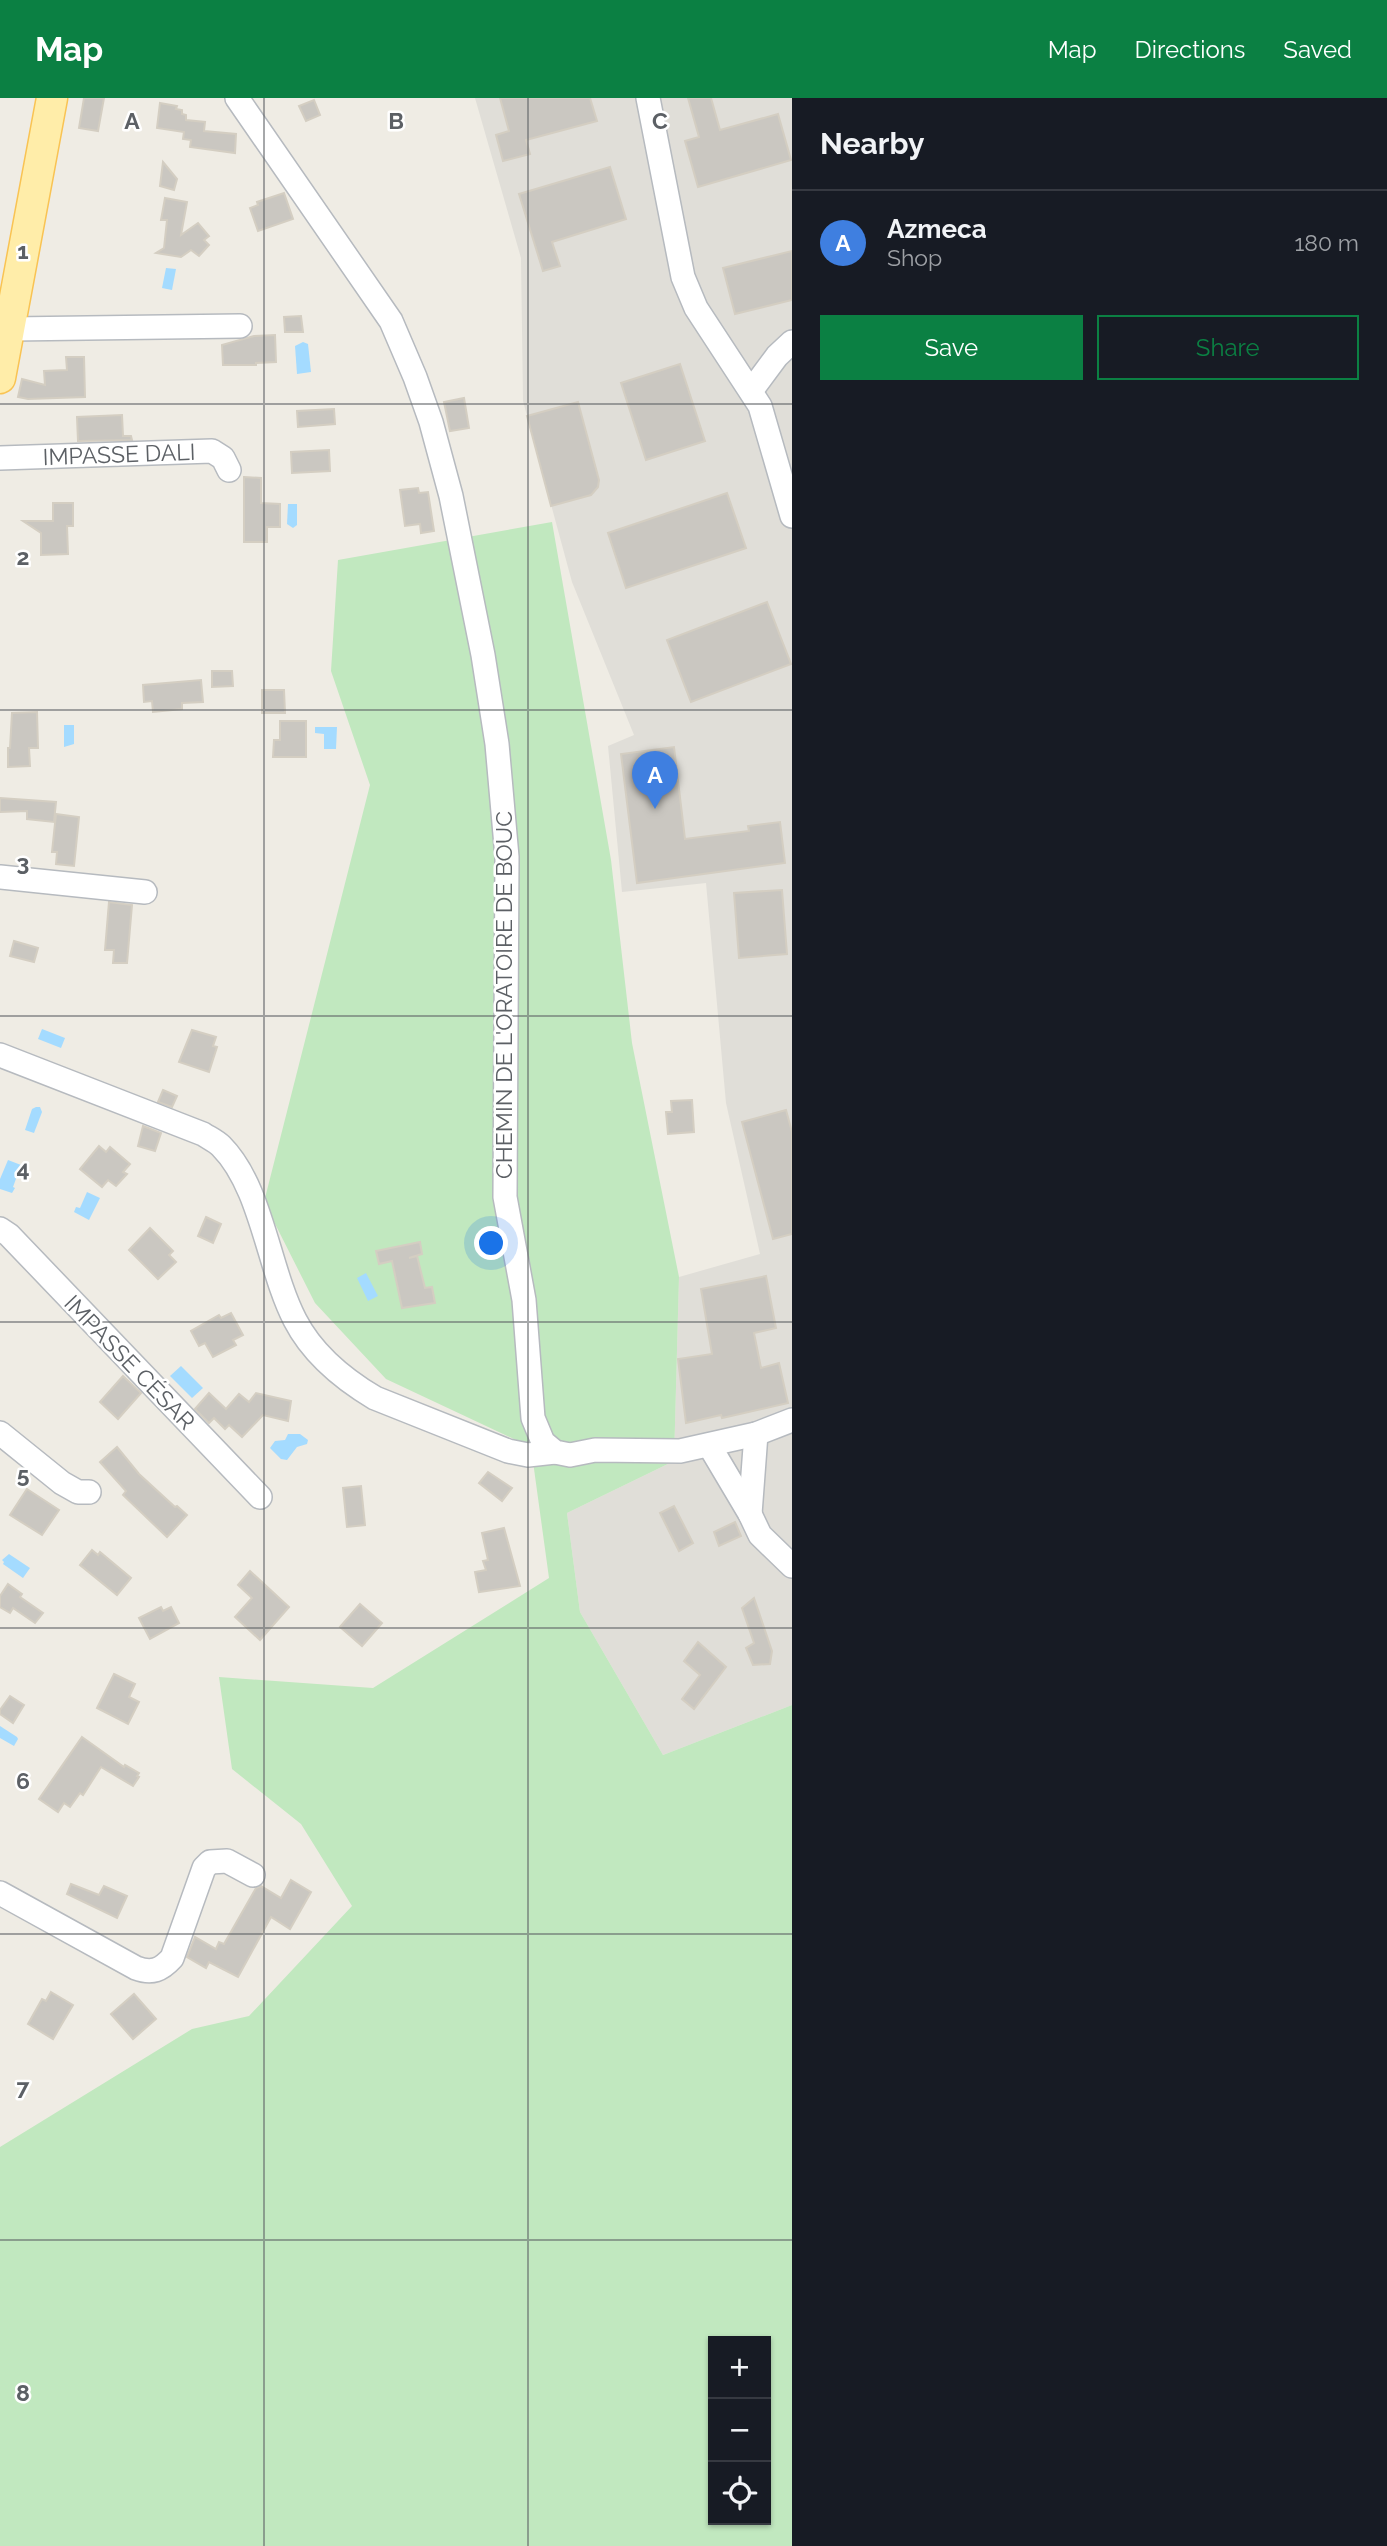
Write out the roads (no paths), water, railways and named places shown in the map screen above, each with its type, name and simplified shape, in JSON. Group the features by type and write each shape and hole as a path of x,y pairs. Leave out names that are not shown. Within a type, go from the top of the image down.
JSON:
{"main road":[{"path":"0,378 52,98"}],"street":[{"name":"CHEMIN DE L'ORATOIRE DE BOUC","path":"237,98 391,321 431,422 451,496 484,655 497,744 507,857 505,1196 524,1300 533,1418 543,1442 555,1452"},
{"path":"648,98 683,277 696,308 760,406 792,516"},
{"path":"11,329 240,326"},
{"path":"751,391 777,356 792,342"},
{"name":"IMPASSE DALI","path":"0,458 212,452 223,457 229,470"},
{"path":"0,877 145,892"},
{"path":"0,1055 203,1134 221,1147 245,1180 295,1320 327,1363 375,1398 508,1451 528,1455 555,1452 570,1455 618,1449 680,1451 756,1434 792,1420"},
{"name":"IMPASSE CÉSAR","path":"0,1229 9,1235 260,1497"},
{"path":"0,1433 62,1483 78,1492 89,1492"},
{"path":"750,1514 756,1434"},
{"path":"709,1445 760,1535 792,1566"},
{"path":"0,1893 146,1972 164,1967 172,1958 204,1868 210,1862 227,1861 253,1875"}],"water":[{"path":"166,268 176,269 172,290 162,288"},
{"path":"303,342 308,344 311,372 297,374 295,346"},
{"path":"288,504 297,504 297,525 293,528 287,524"},
{"path":"64,725 74,725 74,744 64,747"},
{"path":"315,727 337,727 336,749 324,749 324,734 315,733"},
{"path":"42,1029 65,1038 61,1048 38,1039"},
{"path":"40,1107 42,1112 34,1133 25,1130 32,1109"},
{"path":"8,1160 21,1165 12,1193 0,1189 0,1179"},
{"path":"87,1192 100,1198 89,1220 74,1212 76,1207 80,1208"},
{"path":"366,1273 378,1296 368,1301 357,1278"},
{"path":"181,1366 203,1388 192,1398 170,1376"},
{"path":"288,1434 300,1434 308,1440 307,1444 297,1447 287,1460 281,1459 270,1448 275,1441 285,1440"},
{"path":"9,1554 30,1568 23,1578 3,1564 2,1560"},
{"path":"0,1726 17,1737 14,1746 0,1738"}],"place":[{"name":"Azmeca","path":"655,809"}]}
